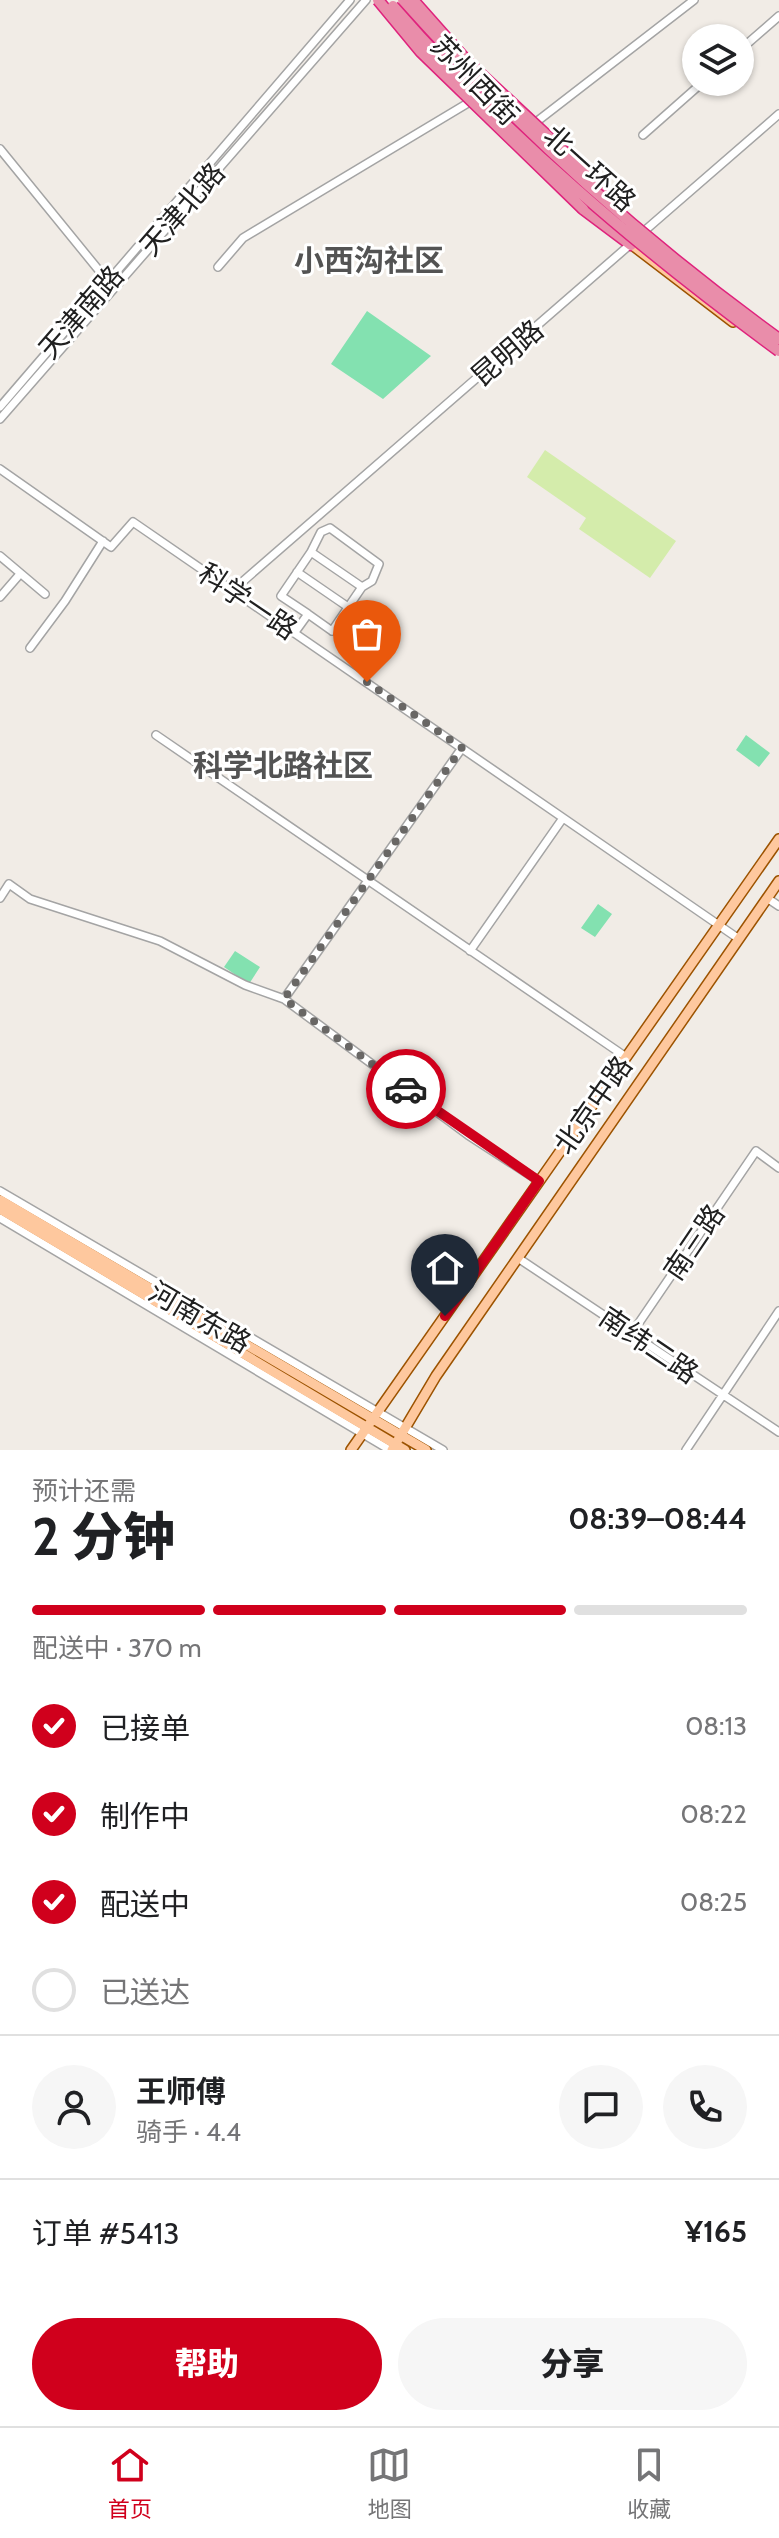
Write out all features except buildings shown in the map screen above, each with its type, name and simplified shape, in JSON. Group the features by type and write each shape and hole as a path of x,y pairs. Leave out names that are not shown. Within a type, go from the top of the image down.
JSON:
{"highway":[{"path":"383,0 421,52 583,209 631,245"},
{"name":"北一环路","path":"383,0 576,190 672,272 779,353"},
{"name":"北一环路","path":"402,0 459,62 594,192 675,262 779,336"},
{"path":"413,0 468,62 599,184 641,234"}],"main road":[{"name":"苏州西街","path":"383,0 515,141 631,245 779,353"},
{"name":"苏州西街","path":"402,0 524,131 641,234 779,336"},
{"name":"北京中路","path":"351,1450 779,839"},
{"name":"北京中路","path":"396,1449 402,1430 779,881"},
{"name":"河南东路","path":"0,1200 376,1414 426,1450"},
{"name":"河南东路","path":"0,1209 396,1449"}],"street":[{"name":"天津南路","path":"0,407 22,387 110,285 350,0"},
{"name":"天津北路","path":"110,285 366,0"},
{"path":"524,131 694,0"},
{"path":"754,38 779,16"},
{"path":"643,135 687,96"},
{"path":"218,267 243,238 475,99"},
{"name":"昆明路","path":"233,590 779,114"},
{"path":"0,149 110,285"},
{"path":"0,419 22,387"},
{"path":"0,469 103,541 65,601 30,648"},
{"name":"科学一路","path":"103,541 111,547 133,522 739,939"},
{"path":"330,528 379,564 372,581 362,587 332,631 281,596 297,572 321,532 330,528"},
{"path":"311,552 362,587"},
{"path":"0,556 45,594"},
{"path":"297,572 348,607"},
{"path":"0,597 20,574"},
{"path":"295,632 308,614"},
{"path":"156,735 626,1057"},
{"path":"284,999 462,748"},
{"path":"470,951 563,818"},
{"path":"0,898 9,884 30,899 160,941 245,985 284,999 468,1135 539,1181"},
{"path":"767,898 779,906"},
{"name":"南三路","path":"632,1333 756,1151 779,1168"},
{"path":"0,1191 376,1414"},
{"path":"0,1218 364,1431"},
{"name":"南纬二路","path":"518,1258 779,1432"},
{"path":"686,1450 779,1311"},
{"path":"402,1430 443,1450"}],"green space":[{"path":"367,311 431,356 383,399 331,364"},
{"path":"545,450 676,541 650,578 579,529 586,518 527,477"},
{"path":"746,735 770,753 759,767 736,750"},
{"path":"598,904 612,914 595,937 581,928"},
{"path":"235,951 260,967 249,984 224,967"}],"way so far":[{"path":"367,682 462,748 284,999 406,1089"}],"district":[{"name":"小西沟社区","path":"369,260"},
{"name":"科学北路社区","path":"283,765"}],"route":[{"path":"406,1089 456,1123 468,1135 539,1181 445,1316"}]}
